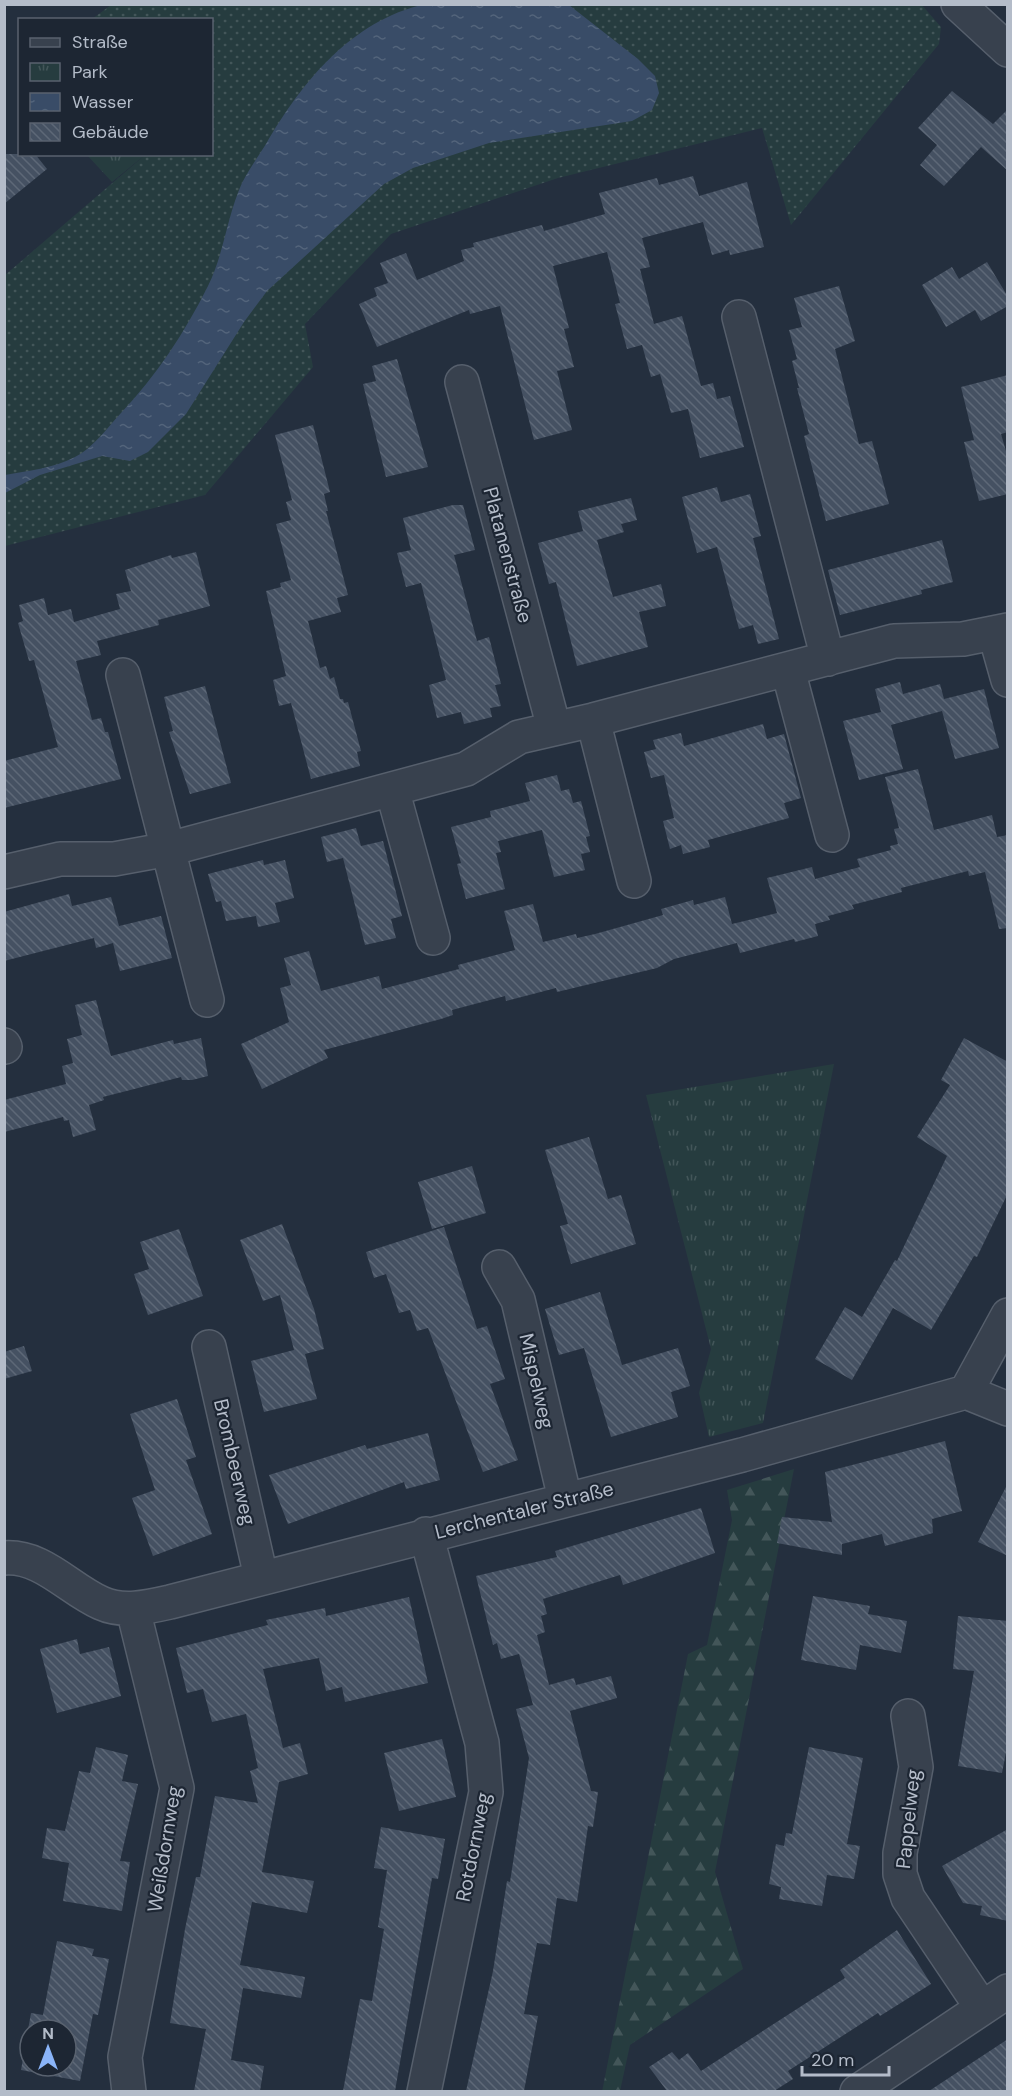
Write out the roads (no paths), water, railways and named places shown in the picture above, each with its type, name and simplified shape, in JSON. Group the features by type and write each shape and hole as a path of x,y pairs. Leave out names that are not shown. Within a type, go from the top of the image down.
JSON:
{"street":[{"path":"958,4 1008,50"},
{"path":"739,317 828,659"},
{"name":"Platanenstraße","path":"462,382 554,728"},
{"path":"4,872 60,859 114,860 169,849 466,769 519,737 593,720 894,641 963,639 1001,632 1008,680"},
{"path":"788,670 832,835"},
{"path":"123,675 207,1000"},
{"path":"593,720 634,881"},
{"path":"392,789 433,938"},
{"name":"Mispelweg","path":"499,1267 518,1300 565,1499"},
{"path":"1008,1315 966,1392 1008,1409"},
{"name":"Brombeerweg","path":"209,1347 261,1577"},
{"name":"Lerchentaler Straße","path":"4,1558 16,1557 44,1567 102,1604 133,1609 170,1602 426,1534 742,1455 966,1392"},
{"name":"Rotdornweg","path":"424,2091 486,1792 482,1743 426,1534"},
{"name":"Weißdornweg","path":"129,2091 125,2057 177,1788 133,1609"},
{"name":"Pappelweg","path":"908,1716 916,1767 900,1853 900,1874 908,1898 995,2000"},
{"path":"857,2091 995,2000"}],"water":[{"path":"425,4 569,5 638,59 655,76 659,93 652,110 632,121 489,143 413,168 384,184 267,291 244,322 186,414 148,452 130,461 102,456 40,475 5,493 5,475 58,464 75,457 88,448 134,399 158,369 180,337 208,286 245,178 280,121 313,77 331,57 374,24 398,12"}]}
